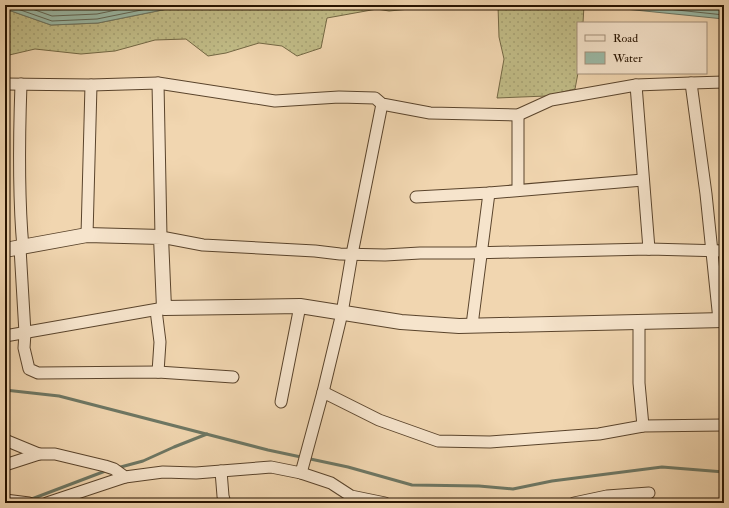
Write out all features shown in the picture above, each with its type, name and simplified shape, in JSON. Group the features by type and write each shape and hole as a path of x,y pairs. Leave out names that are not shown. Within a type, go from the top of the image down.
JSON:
{"street":[{"path":"5,84 91,85 158,83 275,101 339,97 375,98 382,104 430,113 518,115 551,100 636,85 724,82"},
{"path":"158,83 162,237 158,372"},
{"path":"5,336 160,309 300,306 401,322 459,326 721,320 691,83"},
{"path":"21,84 18,154 24,348 29,369 38,373 158,372 233,377"},
{"path":"88,235 91,85"},
{"path":"636,85 649,249"},
{"path":"302,467 323,392 342,313 352,254 382,104"},
{"path":"518,115 518,190"},
{"path":"416,197 489,193 643,180"},
{"path":"472,325 489,193"},
{"path":"5,250 88,235 162,237 203,245 385,255 420,252 649,249 724,251"},
{"path":"281,402 300,306"},
{"path":"639,322 639,383 643,426"},
{"path":"323,392 379,420 438,441 490,442 562,438 599,434 643,426 724,425"},
{"path":"5,440 39,454"},
{"path":"5,465 39,454 55,454 105,466 114,469 125,477"},
{"path":"47,503 125,477 163,472 196,473 271,467 302,467 331,483 348,500 385,503"},
{"path":"221,471 225,503"},
{"path":"574,503 607,496 649,493"},
{"path":"5,500 29,503"}],"shaded area":[{"path":"187,5 584,5 583,22 577,22 578,74 575,89 546,96 497,98 504,59 499,37 498,6 431,7 389,11 377,9 327,18 321,48 297,56 282,46 259,43 226,53 208,56 186,39 155,40 115,51 81,54 35,49 5,56 5,12 11,11 51,25 98,23"}],"water":[{"path":"5,5 187,5 98,23 51,25 11,11 5,12"},
{"path":"585,5 724,5 724,19"}],"waterway":[{"path":"5,390 59,396 268,450 348,467 412,485 479,486 513,489 552,481 662,467 724,472"},
{"path":"117,468 143,461 207,434"},
{"path":"29,500 108,470"}]}
